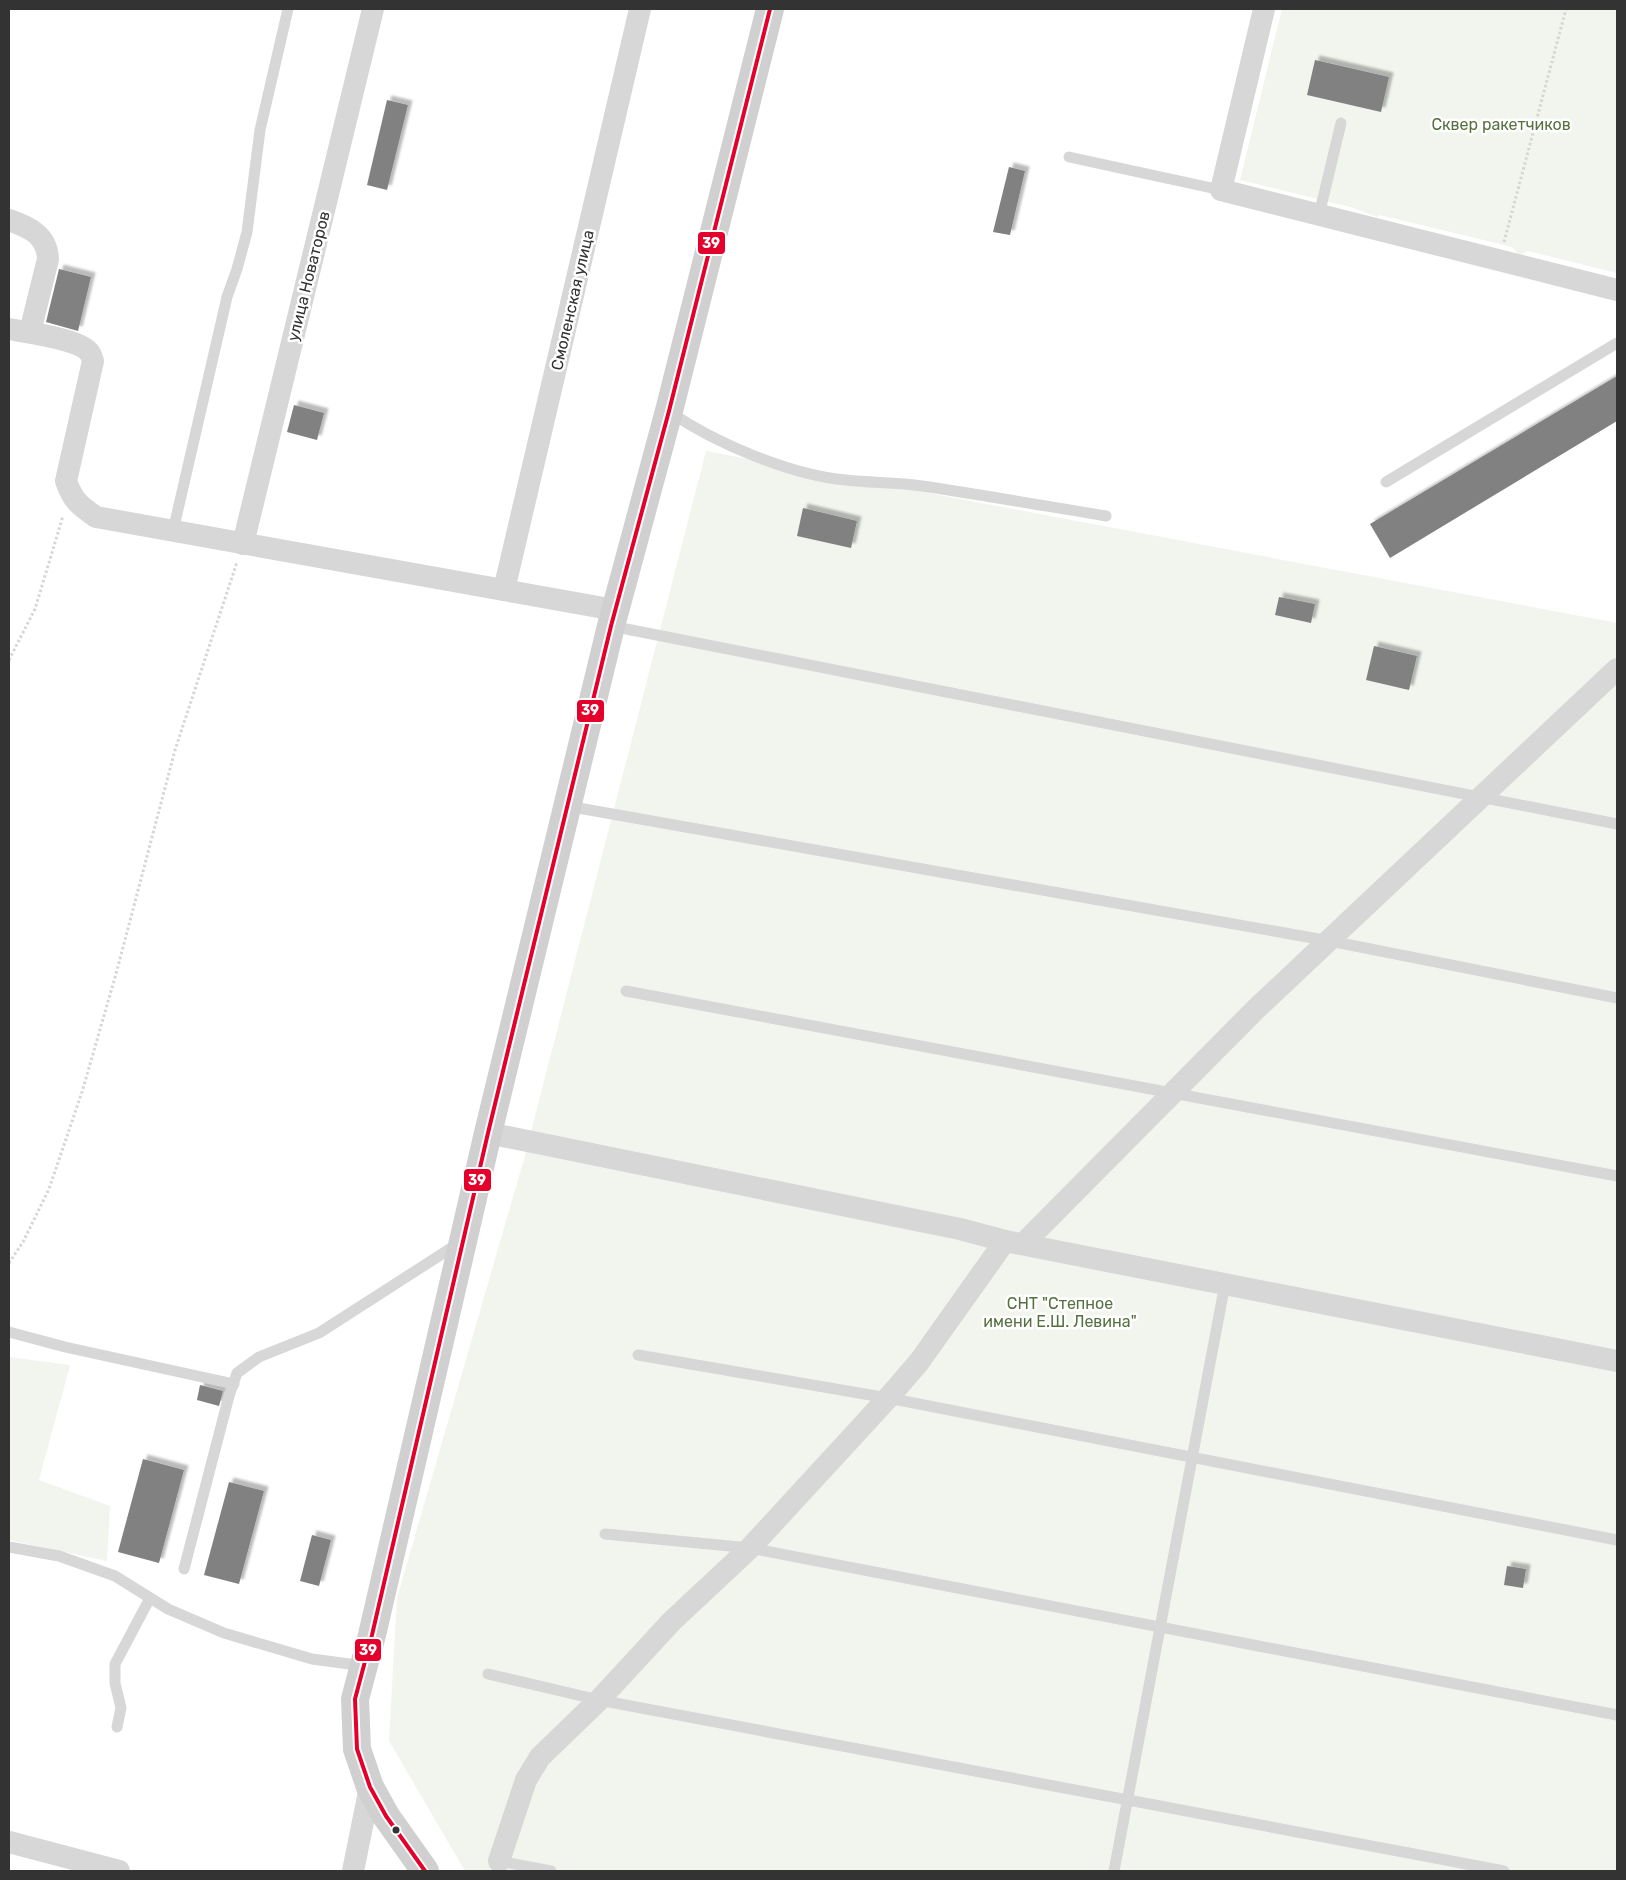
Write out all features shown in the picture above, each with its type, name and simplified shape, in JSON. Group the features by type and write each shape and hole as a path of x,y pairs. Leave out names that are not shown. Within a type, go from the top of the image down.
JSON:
{"street":[{"name":"улица Новаторов","path":"243,544 373,9"},
{"name":"Смоленская улица","path":"504,590 640,9"},
{"path":"424,1871 386,1816 370,1787 357,1749 355,1699 462,1240 613,618 669,411 770,9"},
{"path":"1264,9 1221,190 1617,290"},
{"path":"9,220 28,228 40,237 47,248 48,259 19,331 79,345 90,352 93,362 66,481 72,497 96,517 504,590 613,618"},
{"path":"499,1866 526,1780 540,1757 599,1700 672,1621 750,1548 888,1398 1014,1242 1171,1093 1256,1009 1617,669"},
{"path":"488,1133 960,1229 1014,1242 1617,1361"},
{"path":"353,1871 370,1787"},
{"path":"9,1842 119,1871"}],"lane":[{"path":"173,531 227,297 238,269 247,232 260,130 288,9"},
{"path":"1319,215 1341,123"},
{"path":"1069,157 1221,190"},
{"path":"1386,482 1617,343"},
{"path":"669,411 693,428 759,457 803,472 844,480 920,486 1106,516"},
{"path":"613,618 1481,798 1617,824"},
{"path":"567,806 1330,941 1617,998"},
{"path":"626,991 1617,1176"},
{"path":"184,1569 237,1374 259,1356 319,1332 462,1240"},
{"path":"1114,1871 1225,1284"},
{"path":"9,1332 65,1347 234,1384"},
{"path":"638,1355 888,1398 1617,1540"},
{"path":"605,1534 750,1548 1617,1714"},
{"path":"9,1547 59,1556 115,1576 168,1609 224,1633 312,1659 364,1666"},
{"path":"117,1727 121,1708 114,1684 115,1664 150,1598"},
{"path":"488,1674 599,1700 1504,1871"},
{"path":"499,1866 551,1871"}],"path":[{"path":"1499,260 1566,9"},
{"path":"9,660 35,608 60,522 72,497"},
{"path":"9,1263 23,1242 49,1189 82,1092 116,974 175,750 243,544"}],"green space":[{"name":"Сквер ракетчиков","path":"1282,9 1617,9 1617,273 1528,251 1519,255 1512,247 1380,215 1377,217 1354,208 1240,180"},
{"name":"СНТ \"Степное имени Е.Ш. Левина\"","path":"706,451 1617,623 1617,1871 465,1871 389,1741 397,1598 524,1159"},
{"path":"9,1357 70,1365 39,1480 110,1506 107,1561 9,1540"}],"building":[{"path":"1315,60 1389,77 1381,112 1307,95"},
{"path":"387,100 408,105 387,190 367,185"},
{"path":"1009,167 1025,171 1010,235 993,232"},
{"path":"59,269 91,277 78,331 46,322"},
{"path":"1617,376 1617,421 1390,558 1370,524"},
{"path":"294,405 324,413 317,440 287,432"},
{"path":"803,508 857,521 851,548 797,536"},
{"path":"1279,597 1315,604 1311,623 1275,615"},
{"path":"1374,646 1417,656 1409,690 1366,680"},
{"path":"200,1385 223,1391 219,1406 197,1400"},
{"path":"143,1459 184,1470 159,1563 118,1552"},
{"path":"229,1482 264,1491 239,1584 204,1575"},
{"path":"312,1535 331,1540 319,1586 300,1581"},
{"path":"1507,1566 1526,1569 1523,1588 1504,1585"}],"transit line":[{"name":"39","path":"425,1871 386,1816 370,1787 357,1749 355,1699 372,1635 488,1133 611,626 669,411 770,9"}]}
